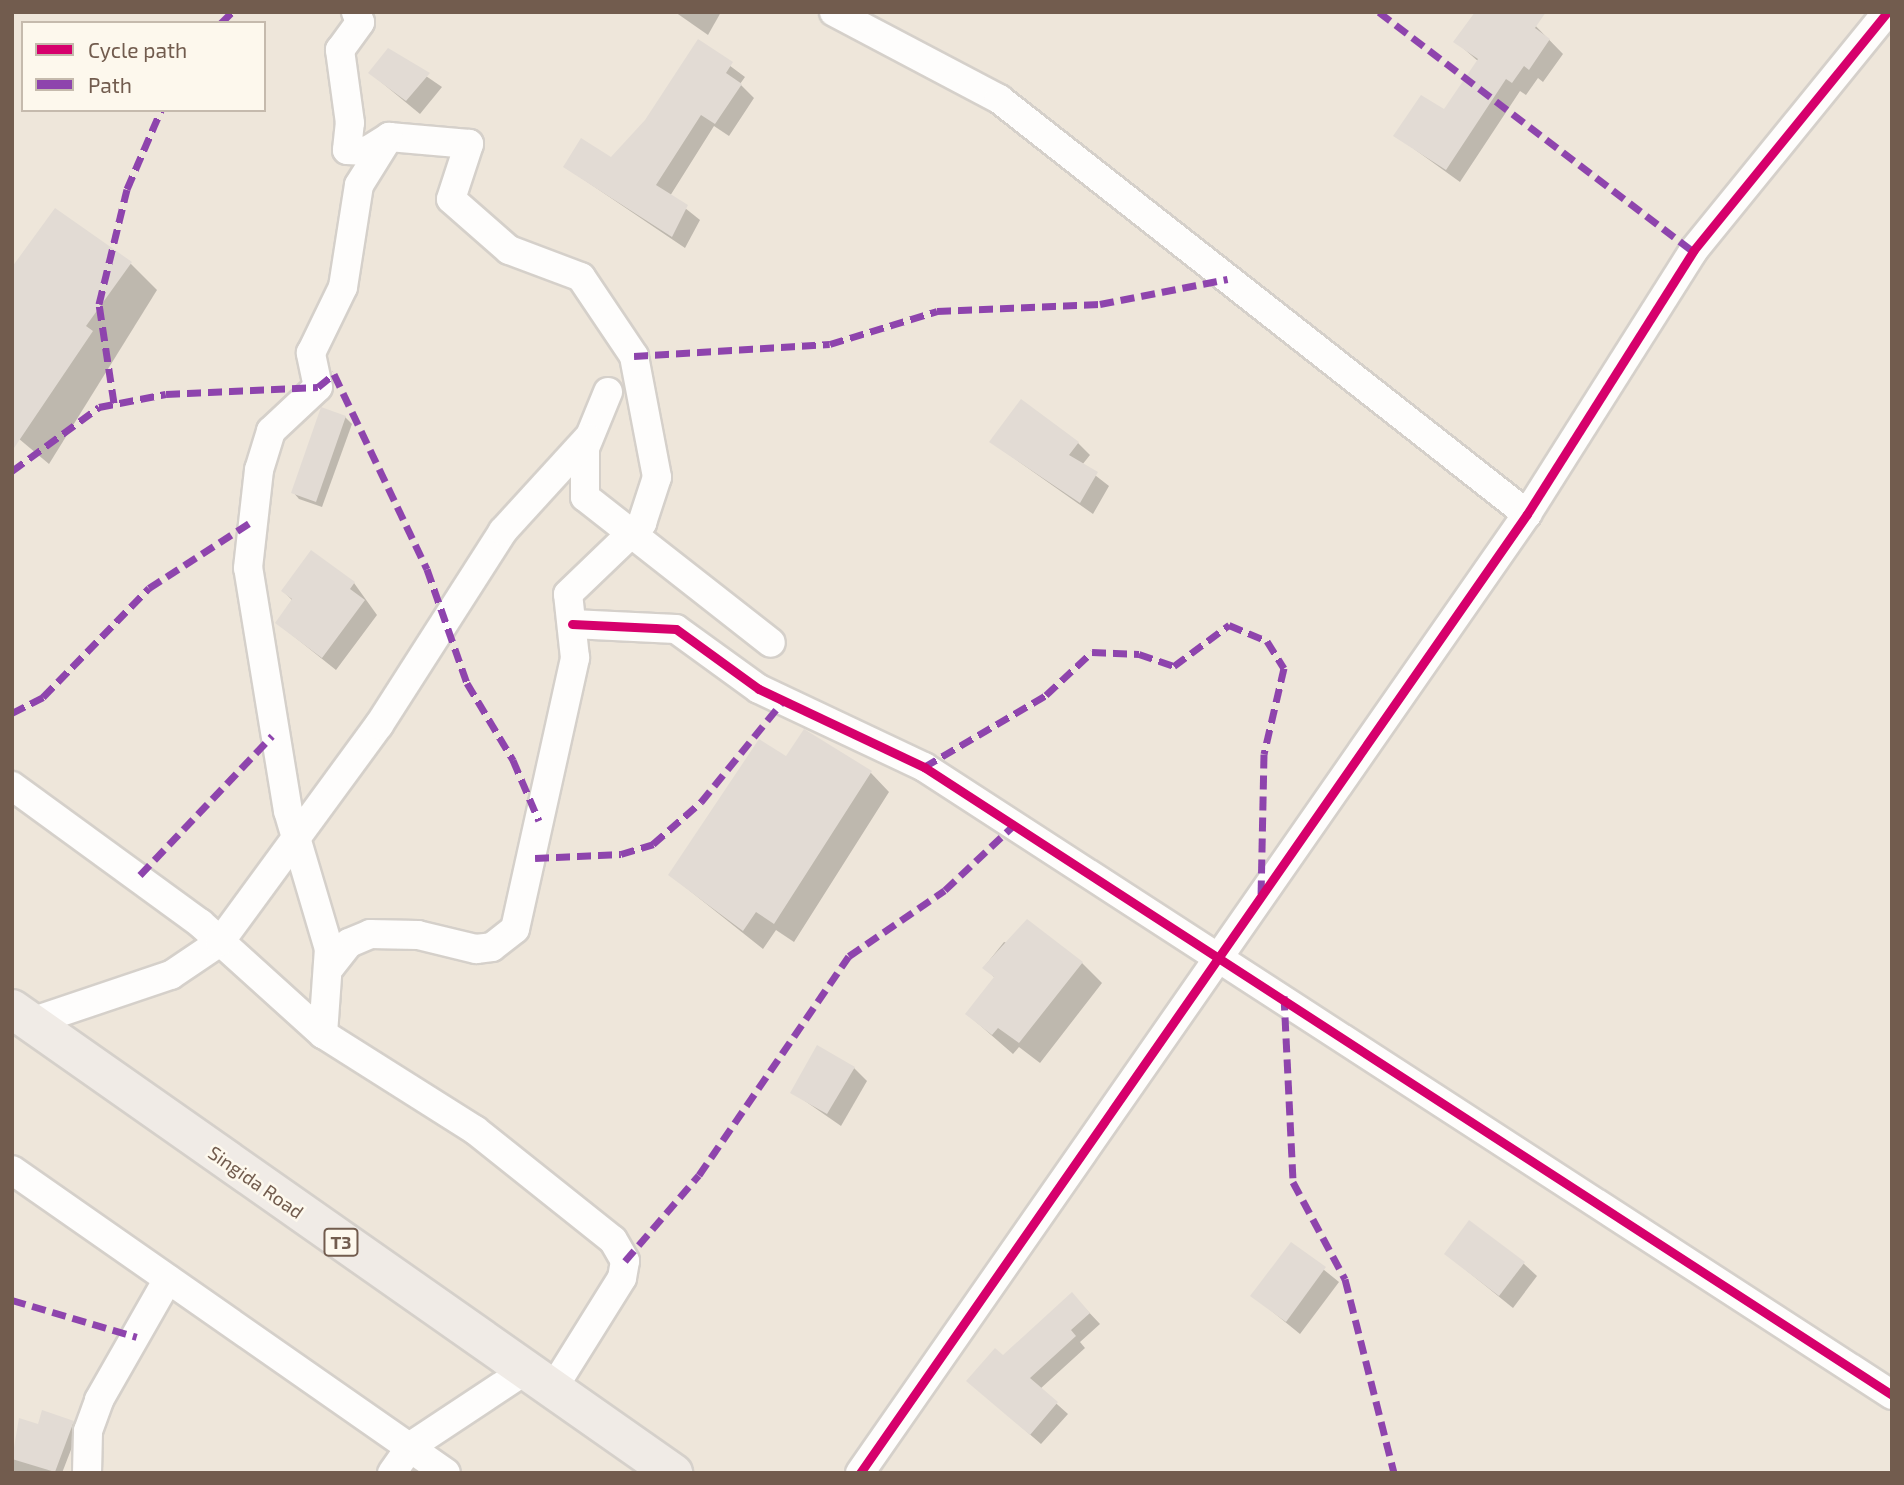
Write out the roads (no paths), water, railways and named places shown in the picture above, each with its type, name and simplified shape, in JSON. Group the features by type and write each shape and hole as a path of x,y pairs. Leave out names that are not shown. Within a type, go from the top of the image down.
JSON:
{"highway":[{"name":"Singida Road","path":"22,1016 673,1473"}],"street":[{"path":"331,966 349,943 370,934 418,935 476,949 492,947 515,929 575,658 568,594 628,536 652,505 657,477 634,356 581,277 509,250 452,199 469,144 389,137 367,151 347,150 350,123 340,50 360,22 356,12"},
{"path":"834,12 999,99 1527,514"},
{"path":"860,1473 1224,957 1527,514 1693,251 1885,16"},
{"path":"323,1034 331,966 297,842 250,605 251,522 271,431 318,387 311,353 343,286 359,184 389,137"},
{"path":"22,1016 171,975 220,942 297,842 503,531 588,438 608,392"},
{"path":"588,438 585,497 628,536 771,643"},
{"path":"572,624 653,624 696,639 758,689 924,767 1224,957 1892,1395"},
{"path":"12,786 139,875 220,942 323,1034 475,1130 613,1240 625,1261 622,1278 540,1378 411,1446 392,1473"},
{"path":"12,1170 411,1446 446,1473"},
{"path":"87,1473 89,1431 99,1400 168,1279"}]}
